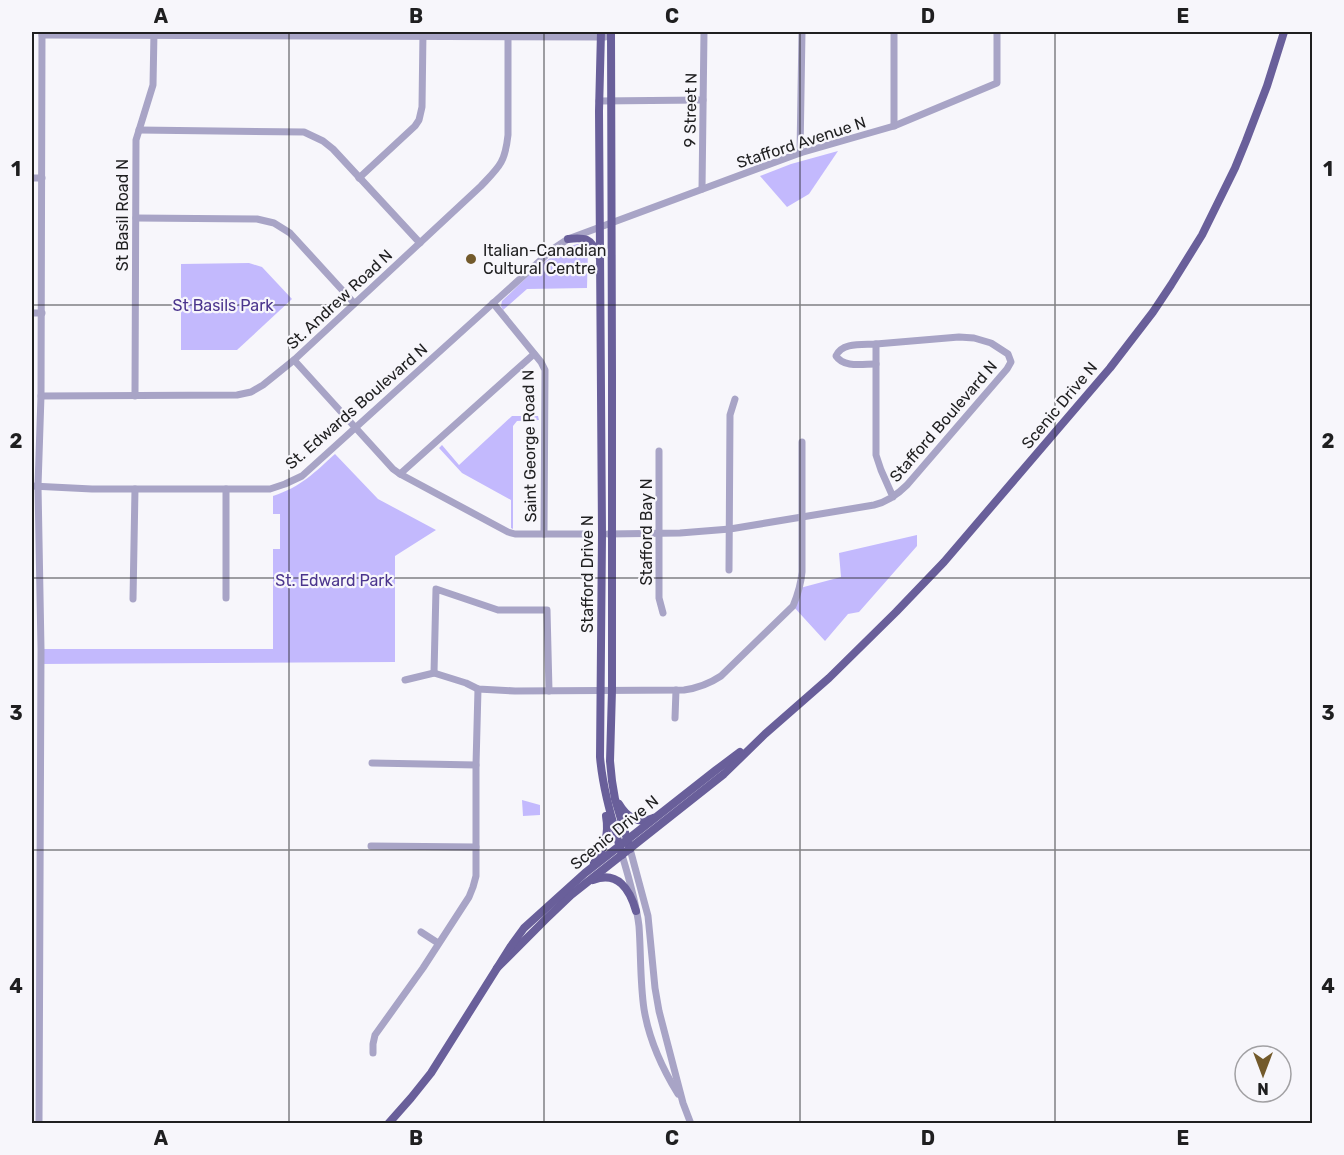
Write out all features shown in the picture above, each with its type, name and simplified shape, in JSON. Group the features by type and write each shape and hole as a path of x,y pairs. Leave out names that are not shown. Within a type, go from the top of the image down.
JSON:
{"main road":[{"name":"Scenic Drive N","path":"388,1124 431,1073 524,928 625,847 724,774 765,734 829,678 944,561 1132,340 1183,267 1222,196 1257,115 1284,32"},
{"name":"Stafford Drive N","path":"606,34 599,101 602,534 600,757 602,781 610,798 625,847"},
{"name":"Stafford Drive N","path":"606,34 610,101 611,223 612,690 610,798"},
{"path":"568,239 585,238 595,247 600,259"},
{"name":"Scenic Drive N","path":"625,847 661,814 765,734"},
{"path":"586,878 605,842 608,830 605,808 610,798 634,819 649,820 661,814"},
{"path":"586,878 604,877 620,882 633,899 636,911"}],"street":[{"name":"9 Street N","path":"702,189 704,32"},
{"path":"800,153 802,32"},
{"path":"894,32 894,126"},
{"name":"Stafford Avenue N","path":"611,223 800,153 894,126 997,83 997,32"},
{"path":"39,1124 41,649 35,486 41,396 42,33 423,34 508,37 606,34"},
{"name":"St Basil Road N","path":"135,396 135,152 136,140 153,86 154,34"},
{"path":"359,178 419,120 422,107 423,34"},
{"name":"St. Andrew Road N","path":"41,396 237,395 263,386 294,360 498,168 504,159 508,135 508,37"},
{"path":"599,101 703,100"},
{"path":"139,130 304,132 323,141 420,243"},
{"path":"32,178 42,178"},
{"path":"136,218 257,219 274,223 290,233 354,303"},
{"name":"St. Edwards Boulevard N","path":"35,486 92,489 270,489 285,484 302,476 553,249 568,239 611,223"},
{"name":"Saint George Road N","path":"493,303 542,362 545,370 544,534"},
{"path":"32,313 42,313"},
{"name":"Stafford Boulevard N","path":"602,534 659,534 730,529 874,505 893,497 907,485 1011,362 1005,351 992,343 974,338 846,346 837,352 836,356 845,364 876,364"},
{"name":"Stafford Boulevard N","path":"876,344 876,455 893,497"},
{"path":"400,474 534,354"},
{"path":"294,360 400,474 508,532 515,534 587,534"},
{"path":"729,570 729,415 735,399"},
{"path":"405,680 434,673 478,689 601,691 676,690 702,686 721,676 793,606 798,596 801,580 802,442"},
{"name":"Stafford Bay N","path":"659,451 659,598 663,613"},
{"path":"133,599 135,489"},
{"path":"226,489 226,598"},
{"path":"434,673 436,589 498,610 547,610 549,691"},
{"path":"374,1053 375,1035 423,968 469,897 473,887 476,876 478,689"},
{"path":"675,718 676,690"},
{"path":"372,763 476,765"},
{"path":"371,846 476,847"},
{"name":"Stafford Drive N","path":"625,847 639,924 647,1023 664,1071 683,1103"},
{"name":"Stafford Drive N","path":"625,847 648,916 659,1011 683,1103 691,1124"},
{"path":"32,890 40,890"},
{"path":"421,932 438,943"}],"green space":[{"path":"838,151 809,194 787,207 760,176 791,164"},
{"path":"577,244 588,248 587,288 527,289 503,310 502,301 537,268 557,253"},
{"name":"St Basils Park","path":"249,263 262,267 292,299 237,350 181,350 181,264"},
{"path":"512,416 538,416 539,420 517,421 513,426 513,529 511,528 511,500 462,473 439,448 442,445 459,465"},
{"name":"St. Edward Park","path":"335,454 378,499 436,530 395,556 395,662 41,664 41,649 273,649 273,549 280,549 280,514 273,514 273,496 300,484"},
{"path":"917,535 917,546 859,612 848,614 825,641 793,606 800,588 841,577 839,553"},
{"path":"522,800 540,805 540,815 523,816"}],"place":[{"name":"Italian-Canadian Cultural Centre","path":"471,259"}]}
